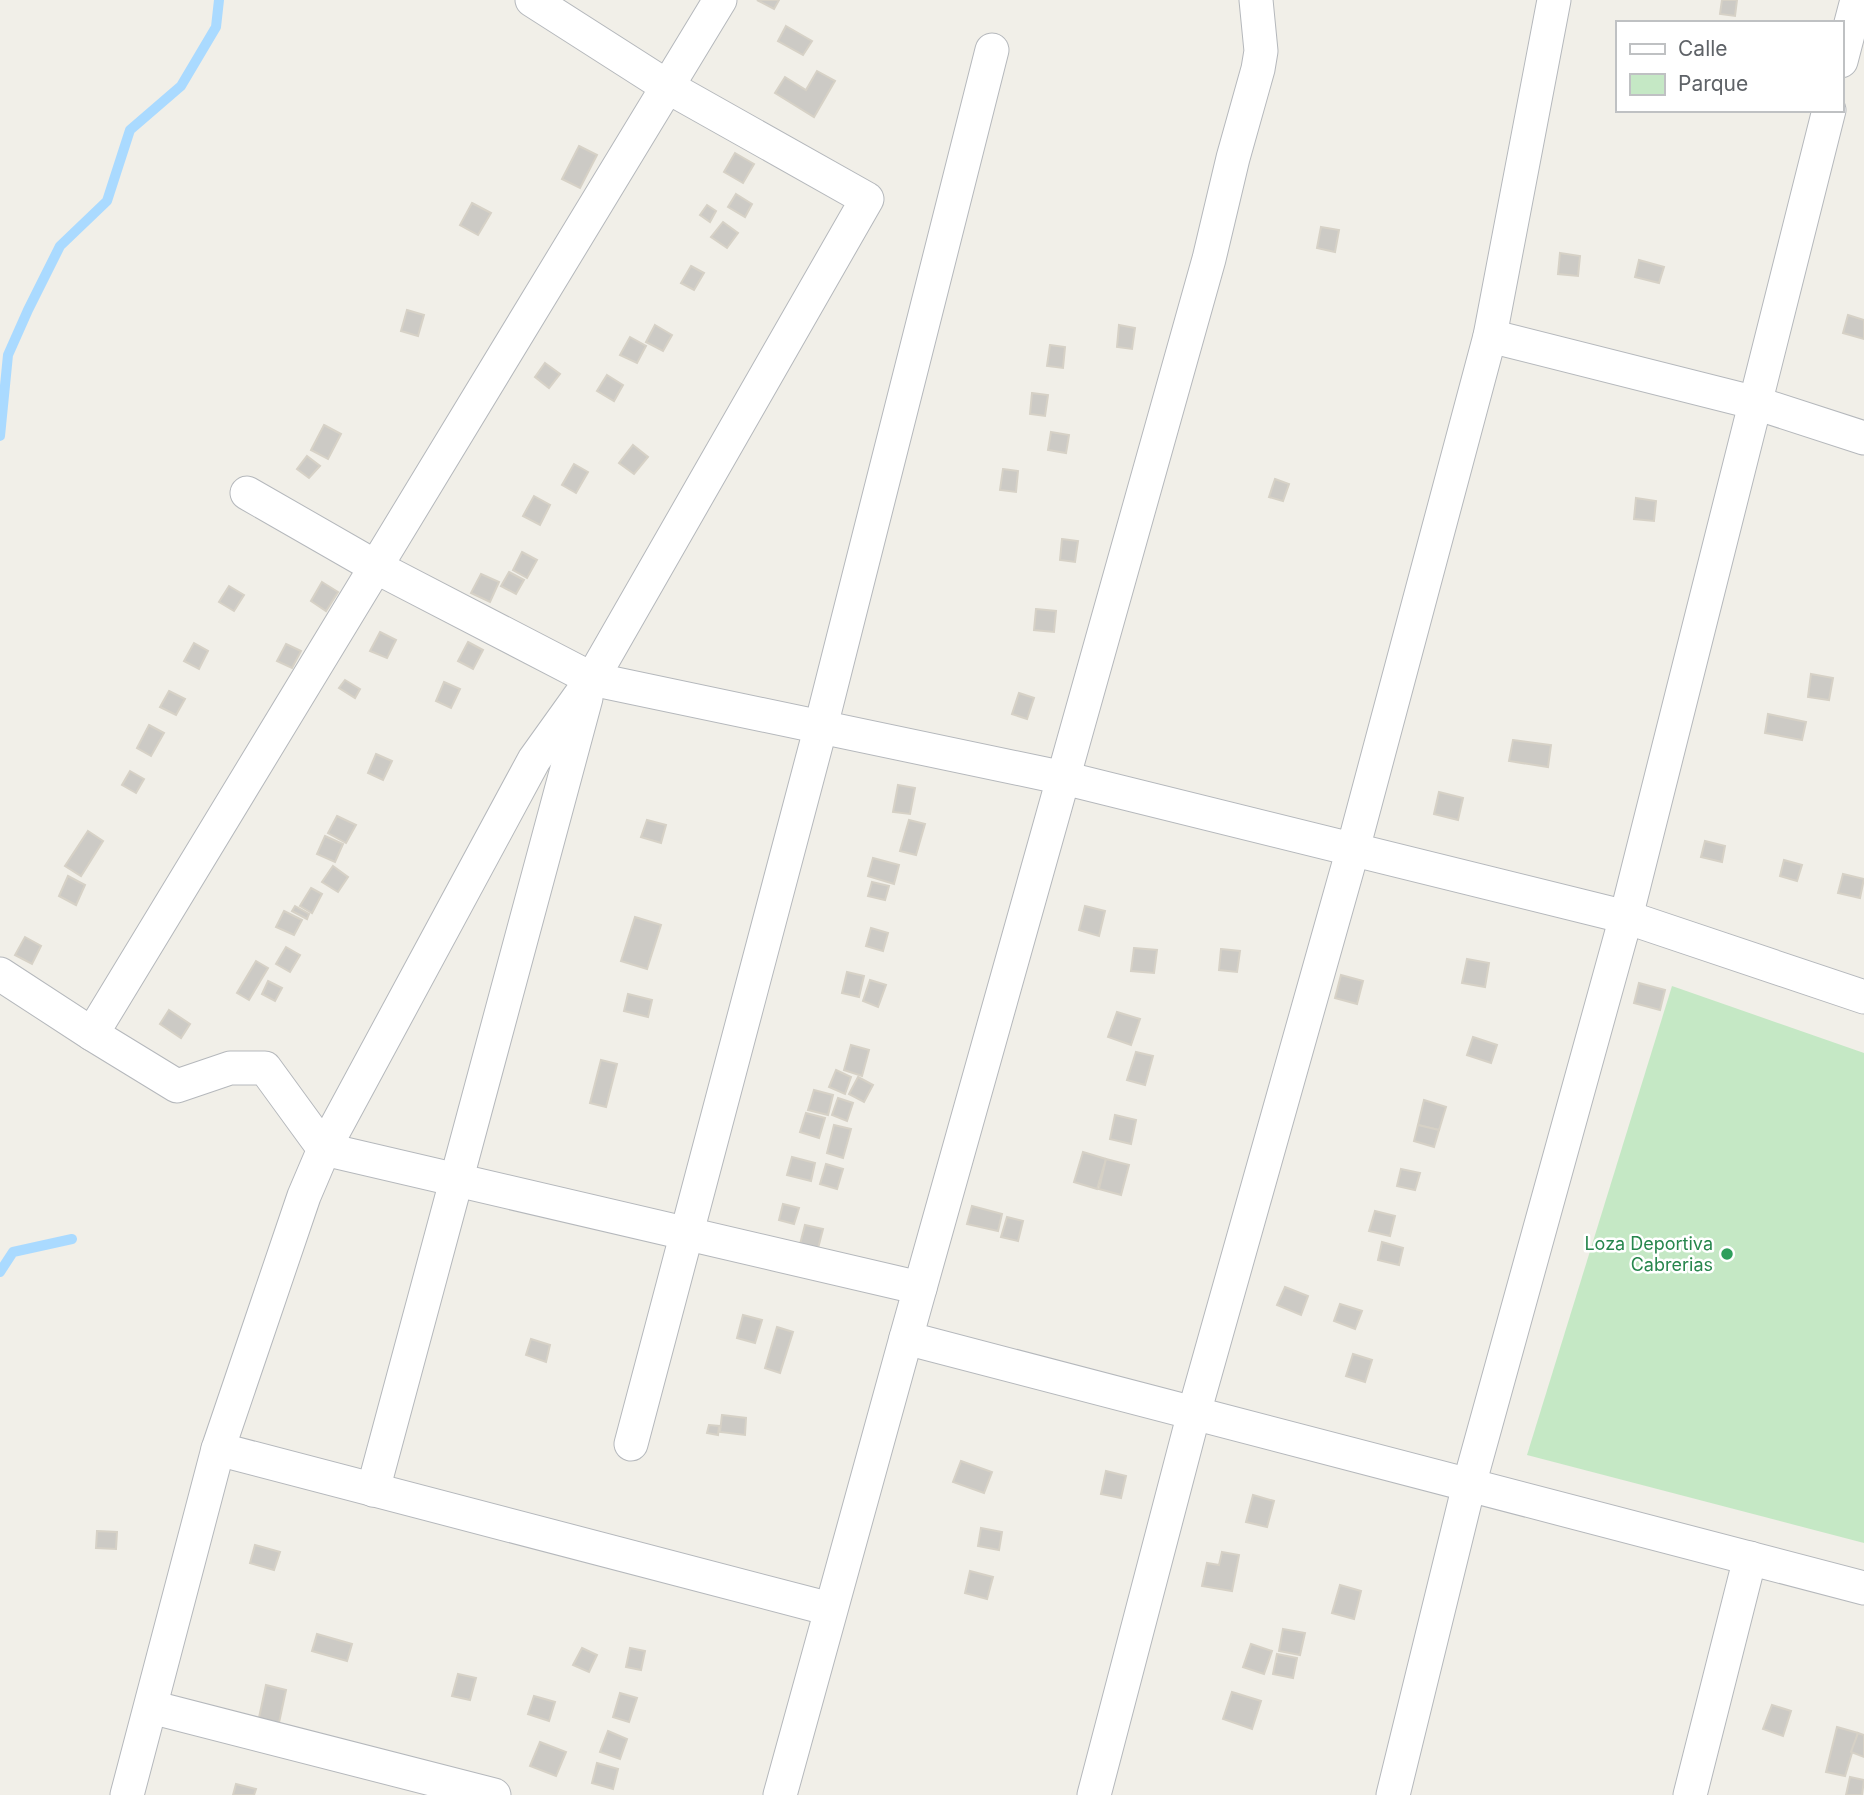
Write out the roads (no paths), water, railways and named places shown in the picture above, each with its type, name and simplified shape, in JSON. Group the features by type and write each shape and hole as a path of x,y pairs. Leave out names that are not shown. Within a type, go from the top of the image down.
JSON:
{"street":[{"path":"127,1795 218,1449 304,1196 324,1149 534,760 592,679 867,199 668,88 532,0"},
{"path":"92,1034 720,0"},
{"path":"780,1795 905,1338 1209,259 1258,69 1261,51 1256,0"},
{"path":"1094,1795 1194,1413 1353,849 1490,336 1554,0"},
{"path":"1843,53 1857,0"},
{"path":"631,1444 821,726 992,50"},
{"path":"1393,1795 1469,1485 1626,917 1829,112"},
{"path":"1490,336 1756,403 1864,438"},
{"path":"247,493 376,567 592,679 1064,778 1626,917 1864,998"},
{"path":"373,1490 592,679"},
{"path":"0,974 177,1086 230,1068 265,1068 324,1149 920,1288"},
{"path":"905,1338 1864,1588"},
{"path":"218,1449 830,1609"},
{"path":"1690,1795 1750,1558"},
{"path":"151,1707 494,1795"}],"waterway":[{"path":"0,436 8,355 60,246 107,201 130,130 181,86 216,27 219,0"},
{"path":"0,1272 13,1252 72,1239"}],"place":[{"name":"Loza Deportiva Cabrerias","path":"1727,1254"}]}
